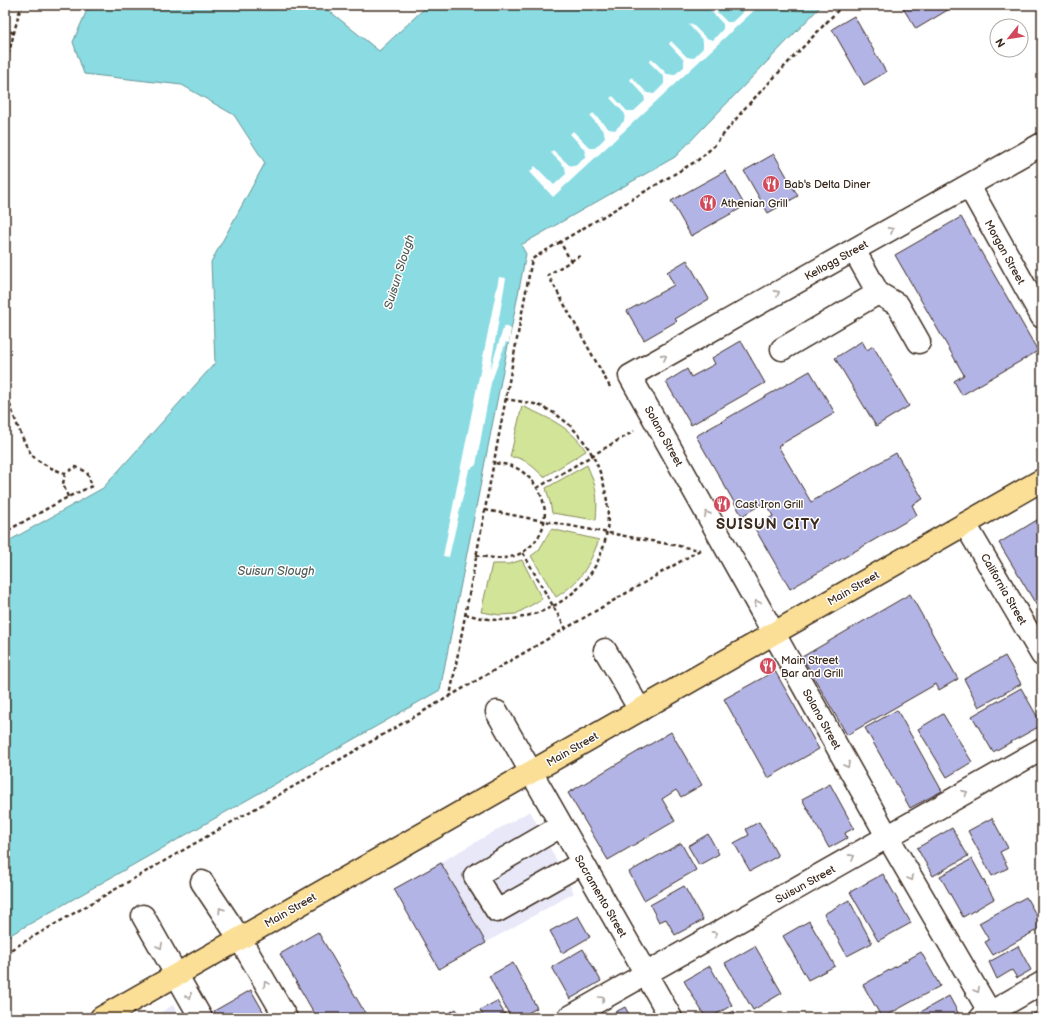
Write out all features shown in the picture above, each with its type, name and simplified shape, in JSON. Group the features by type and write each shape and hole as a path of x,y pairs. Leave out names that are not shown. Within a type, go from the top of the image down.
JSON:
{"main road":[{"name":"Main Street","path":"101,1018 1042,480"}],"street":[{"name":"Kellogg Street","path":"630,376 1042,144"},
{"name":"Morgan Street","path":"969,186 1042,317"},
{"path":"854,250 878,293 898,305 919,342"},
{"path":"782,348 878,293"},
{"name":"Solano Street","path":"630,376 988,1016"},
{"name":"California Street","path":"965,524 1042,655"},
{"path":"606,650 640,710"},
{"name":"Sacramento Street","path":"497,712 671,1018"},
{"name":"Suisun Street","path":"568,1018 1042,749"},
{"path":"561,826 475,876 497,911 582,863"},
{"path":"202,882 240,939 286,1018"},
{"path":"143,916 200,1018"},
{"path":"988,1016 1042,983"}],"path":[{"path":"5,68 19,13 23,5"},
{"path":"570,237 698,160 714,146 746,108 843,5"},
{"path":"5,27 14,34"},
{"path":"450,696 532,259 560,242"},
{"path":"571,261 583,254"},
{"path":"5,391 25,443 34,458 57,471 65,473 76,467 87,472 92,486 68,497 5,532"},
{"path":"465,614 502,620 528,616 553,607 568,597 587,579 600,558 607,532 608,513 604,483 593,455 580,436 561,418 538,405 506,399"},
{"path":"537,488 634,431"},
{"path":"476,555 494,558 509,558 523,553 533,544 541,532 545,521 545,510 542,495 533,482 520,470 508,465 494,463"},
{"path":"65,473 63,484 68,497"},
{"path":"5,953 700,550 485,510"},
{"path":"523,553 566,629"}],"shaded area":[{"path":"530,811 574,893 439,969 394,889"},
{"path":"173,1005 180,1018 152,1018"}],"green space":[{"path":"522,406 566,429 580,442 586,451 544,477 525,461 515,457 510,457"},
{"path":"587,465 596,492 596,520 552,513 546,488"},
{"path":"551,529 599,540 583,573 572,585 556,597 531,556 539,550"},
{"path":"522,560 542,599 516,614 500,615 481,612 492,564 509,564"}],"water":[{"name":"Suisun Slough","path":"105,5 259,5 271,10 281,5 322,5 379,51 428,5 822,5 675,157 521,245 526,254 440,690 5,938 5,543 103,488 215,363 211,262 265,163 234,115 182,85 84,74 73,42 87,10"}],"pier":[{"path":"710,5 727,22 732,22 743,12 742,5 760,5 553,197 530,172 535,166 554,185 566,174 565,167 551,153 553,150 569,165 575,166 586,157 585,150 570,134 573,131 590,148 595,148 605,138 604,132 590,116 593,113 609,129 615,130 624,121 625,114 610,98 613,96 627,111 634,111 645,101 644,95 630,80 632,77 647,93 654,94 664,84 664,77 649,62 652,59 667,74 674,75 684,67 684,60 669,44 671,41 687,57 693,58 703,48 703,41 689,25 691,23 706,38 713,40 723,29 723,24 708,8"},
{"path":"499,277 506,278 490,370 504,326 511,329 509,343 506,342 491,383 476,465 469,470 449,557 443,556"}],"building":[{"path":"901,5 956,5 916,29"},
{"path":"854,16 886,72 864,85 832,29"},
{"name":"Bab's Delta Diner","path":"774,154 798,196 768,213 744,171"},
{"name":"Athenian Grill","path":"725,171 745,206 691,236 671,201"},
{"path":"961,217 1038,351 962,395 954,381 964,375 895,255"},
{"path":"687,260 709,299 675,319 677,321 644,340 627,311 674,285 667,272"},
{"path":"741,341 765,383 691,425 666,382 687,369 691,377 715,364 712,358"},
{"path":"862,341 867,350 873,346 909,406 876,426 835,358"},
{"path":"810,371 835,413 778,446 811,502 896,453 923,499 912,505 917,515 790,589 754,527 773,516 765,502 742,516 696,436"},
{"path":"1042,517 1042,610 1040,611 999,543"},
{"path":"910,594 958,679 939,690 936,684 847,735 802,657"},
{"path":"1005,656 1021,684 979,707 964,679"},
{"path":"775,671 819,749 768,778 724,699"},
{"path":"1021,688 1042,725 993,752 972,716"},
{"path":"897,710 942,791 910,808 865,728"},
{"path":"943,714 972,762 947,777 918,729"},
{"path":"671,732 702,785 681,797 676,790 662,799 675,821 608,860 568,793"},
{"path":"830,784 854,828 845,833 847,838 829,848 802,799"},
{"path":"992,818 1008,848 1000,852 1008,868 992,876 968,831"},
{"path":"759,822 778,856 750,871 734,843 749,835 746,829"},
{"path":"952,828 968,856 933,876 917,848"},
{"path":"708,834 719,854 699,865 688,846"},
{"path":"681,843 696,870 644,900 629,872"},
{"path":"972,859 994,899 963,917 940,876"},
{"path":"441,863 486,943 439,969 394,889"},
{"path":"883,874 911,923 878,941 850,892"},
{"path":"684,886 703,920 675,935 666,919 659,922 650,905"},
{"path":"1026,897 1042,927 993,955 985,942 989,940 979,923"},
{"path":"849,900 872,943 847,956 824,914"},
{"path":"578,916 590,937 562,953 550,931"},
{"path":"809,921 835,966 808,980 783,936"},
{"path":"318,932 368,1018 317,1018 280,954"},
{"path":"755,946 782,993 753,1010 725,963"},
{"path":"1018,946 1031,970 1017,978 1012,970 997,979 989,962"},
{"path":"583,949 601,981 570,999 552,967"},
{"path":"921,952 940,986 882,1018 863,985"},
{"path":"513,963 537,1008 519,1018 511,1018 489,976"},
{"path":"710,966 732,1005 710,1018 706,1018 684,981"},
{"path":"251,990 267,1018 218,1018 214,1011"},
{"path":"949,996 961,1018 910,1018"},
{"path":"497,1001 507,1018 484,1018 480,1010"},
{"path":"625,1007 631,1018 604,1018"},
{"path":"456,1009 462,1018 441,1018"},
{"path":"1042,1009 1042,1018 1032,1018 1031,1015"},
{"path":"734,1011 738,1018 725,1018 724,1016"}],"place":[{"name":"Bab's Delta Diner","path":"771,184"},
{"name":"Athenian Grill","path":"708,203"},
{"name":"Cast Iron Grill","path":"722,504"},
{"name":"Main Street Bar and Grill","path":"768,666"}],"district":[{"name":"SUISUN CITY","path":"768,524"}]}
